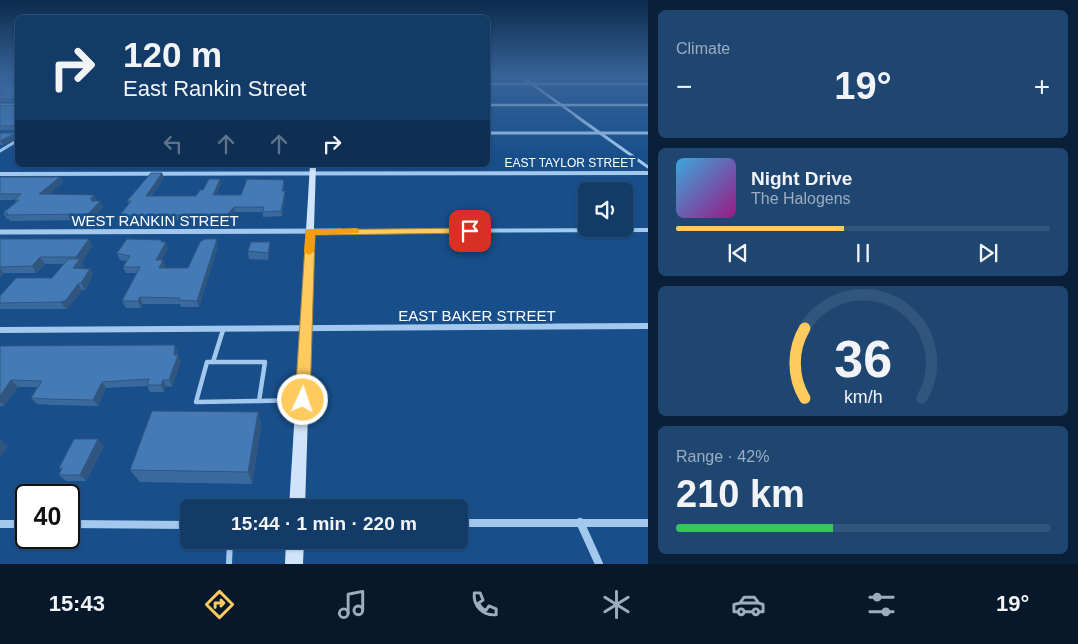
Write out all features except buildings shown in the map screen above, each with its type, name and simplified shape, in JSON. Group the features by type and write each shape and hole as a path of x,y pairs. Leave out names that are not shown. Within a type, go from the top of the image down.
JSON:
{"street":[{"path":"490,104 648,105"},
{"path":"0,105 15,105"},
{"path":"561,105 648,167"},
{"path":"490,133 648,133"},
{"path":"0,151 15,142"},
{"path":"298,499 313,170"},
{"name":"EAST TAYLOR STREET","path":"0,174 313,170 648,173"},
{"name":"WEST RANKIN STREET","path":"0,232 648,230"},
{"name":"EAST BAKER STREET","path":"0,330 648,326"},
{"path":"580,522 600,564"},
{"path":"468,523 648,523"},
{"path":"0,524 15,524"},
{"path":"80,524 180,525"},
{"path":"294,564 295,549"}],"lane":[{"path":"213,362 223,330"},
{"path":"260,400 265,362 207,362 196,402 303,400"},
{"path":"229,564 230,549"}],"slow traffic":[{"path":"309,252 310,232 356,231"}],"route":[{"path":"303,400 310,232 470,231"}]}
